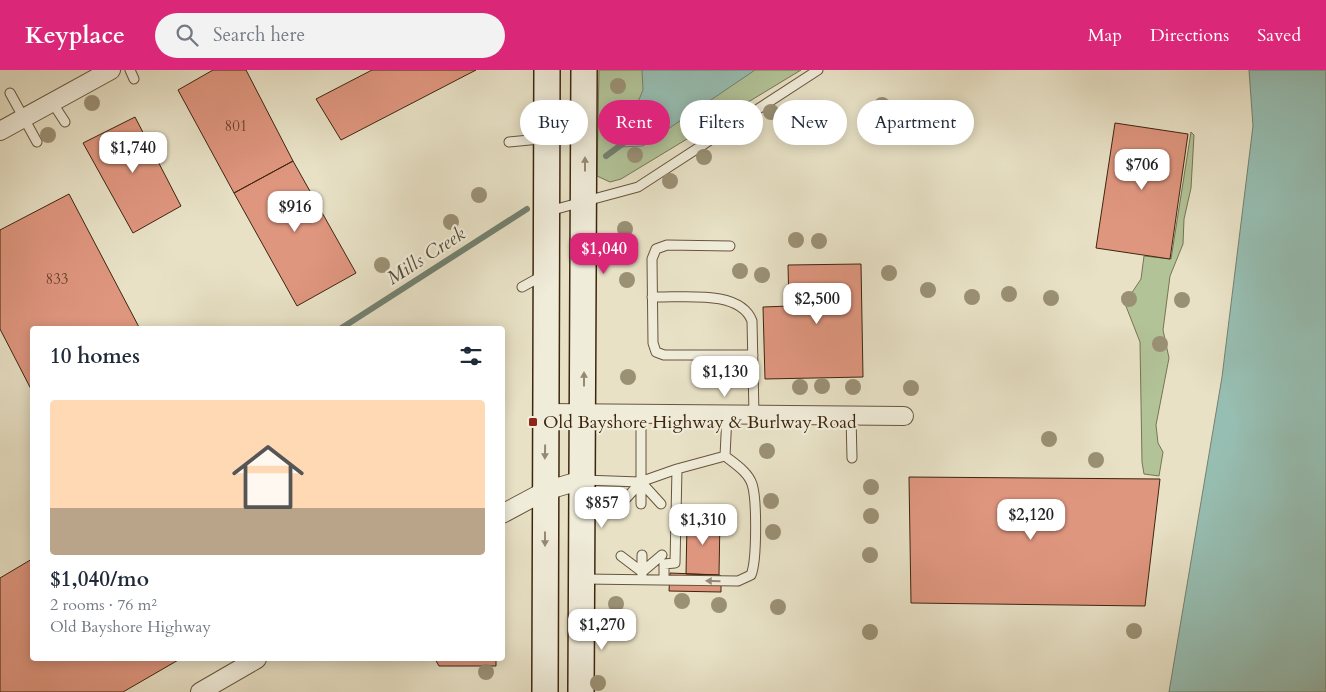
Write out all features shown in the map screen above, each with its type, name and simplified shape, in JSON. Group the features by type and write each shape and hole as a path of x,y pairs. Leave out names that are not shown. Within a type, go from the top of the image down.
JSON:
{"main road":[{"path":"547,70 547,100"},
{"path":"584,70 584,100"},
{"path":"545,692 548,145"},
{"path":"581,692 585,145"}],"street":[{"path":"0,131 111,70"},
{"path":"546,413 904,416"},
{"path":"505,512 545,491 582,480"},
{"path":"200,692 254,661"}],"lane":[{"path":"130,70 134,79"},
{"path":"546,212 638,187 818,70"},
{"path":"10,93 37,142"},
{"path":"52,102 65,122"},
{"path":"509,142 520,141"},
{"path":"730,246 660,246 656,249 652,259 653,343 656,352 659,354 753,355"},
{"path":"522,288 547,273"},
{"path":"652,297 727,299 735,302 749,313 752,321 754,415"},
{"path":"641,414 641,504"},
{"path":"725,456 727,415"},
{"path":"851,416 852,458"},
{"path":"582,480 641,482 677,469 725,456"},
{"path":"582,578 642,576 664,580 738,581 751,574 754,568 752,484 744,471 725,456"},
{"path":"664,580 664,564 675,563 677,469"},
{"path":"641,482 662,504"},
{"path":"621,504 641,482"},
{"path":"642,555 642,576"},
{"path":"642,576 662,555"},
{"path":"621,556 642,576"}],"green space":[{"path":"599,70 801,70 751,100 680,100 680,143 621,179 610,182 597,176 598,123 598,145 670,145 670,100 598,100"},
{"path":"1191,132 1194,135 1191,188 1184,219 1183,244 1170,276 1163,330 1169,358 1156,425 1158,443 1163,452 1159,476 1144,474 1142,462 1140,342 1122,296 1131,294 1141,279 1144,256 1171,259"}],"water":[{"path":"642,70 755,70 711,100 680,100 680,121 670,128 670,100 639,100 643,90"},
{"path":"1249,70 1326,70 1326,692 1169,692 1222,377 1253,126"},
{"path":"620,145 644,145 643,146 619,147"}],"building":[{"path":"213,70 246,70 293,161 234,193 178,90"},
{"path":"372,70 476,70 341,140 316,99"},
{"path":"135,117 181,206 133,233 83,143"},
{"path":"1115,123 1188,134 1170,259 1096,248"},
{"path":"293,161 356,273 297,306 234,193"},
{"path":"69,194 138,326 30,326 30,387 0,329 0,230"},
{"path":"861,264 863,377 765,379 763,307 789,306 788,265"},
{"path":"909,477 1160,479 1145,606 911,603"},
{"path":"696,516 720,517 719,575 686,574 687,524"},
{"path":"30,560 30,661 177,661 123,692 0,692 0,578"},
{"path":"670,573 719,575 721,576 721,592 669,591"},
{"path":"436,661 496,661 496,666 439,666"}],"waterway":[{"name":"Mills Creek","path":"606,156 621,145"},
{"name":"Mills Creek","path":"345,326 527,209"}],"place":[{"name":"Old Bayshore Highway & Burlway Road","path":"533,422"}]}
